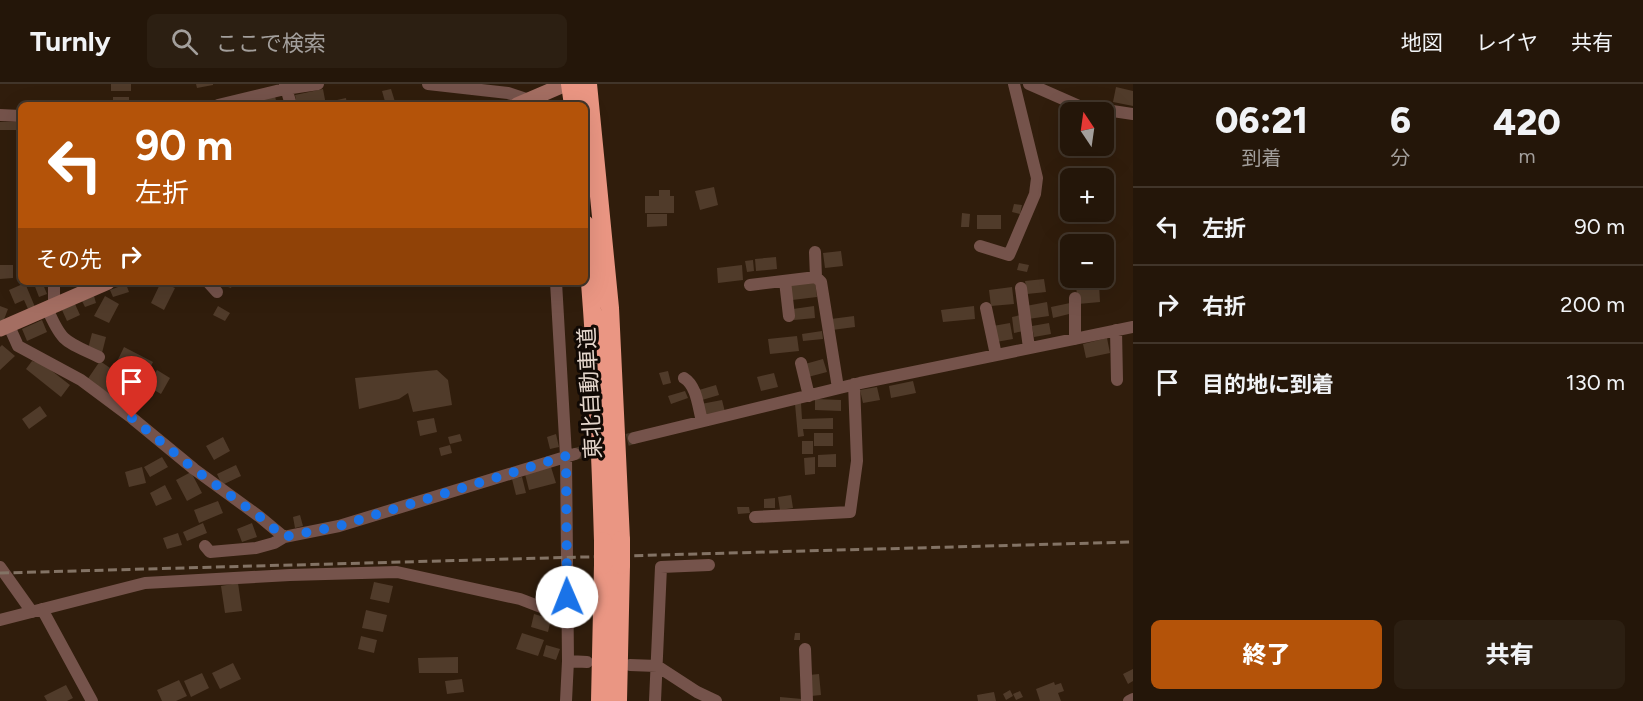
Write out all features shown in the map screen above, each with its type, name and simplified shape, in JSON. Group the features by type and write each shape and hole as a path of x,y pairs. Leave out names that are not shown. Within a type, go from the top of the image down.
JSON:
{"highway":[{"name":"東北自動車道","path":"588,84 610,308 612,565 618,701"},
{"path":"566,85 572,102"},
{"name":"東北自動車道","path":"588,256 599,410 612,540"},
{"name":"東北自動車道","path":"600,701 612,565"}],"main road":[{"path":"532,101 566,85"},
{"path":"4,327 88,286"}],"street":[{"path":"229,102 285,87 318,84"},
{"path":"428,84 508,93 532,101"},
{"path":"980,246 1009,255 1035,195 1037,172 1014,84"},
{"path":"1029,84 1079,106 1133,114"},
{"path":"285,87 290,102"},
{"path":"0,115 18,116"},
{"path":"815,252 816,277 821,282 838,388"},
{"path":"750,285 816,277"},
{"path":"785,281 789,316"},
{"path":"54,285 50,306 57,332 63,339 99,357"},
{"path":"555,285 571,455 566,701"},
{"path":"1021,288 1029,348"},
{"path":"1075,298 1075,339"},
{"path":"986,308 996,355"},
{"path":"4,327 18,346 46,360 89,387 284,537"},
{"path":"634,438 854,384 1133,327"},
{"path":"1116,330 1117,380"},
{"path":"801,363 809,396"},
{"path":"684,378 689,381 693,389 702,421"},
{"path":"755,517 850,512 857,461 854,384"},
{"path":"205,546 210,552 256,548 274,543 284,537 339,526 571,455"},
{"path":"655,701 661,567 709,565"},
{"path":"0,567 37,610 92,701"},
{"path":"0,620 145,583 397,572 520,599 567,616"},
{"path":"805,649 807,701"},
{"path":"568,661 587,662"},
{"path":"630,665 657,666 697,692 716,701"}],"building":[{"path":"111,84 131,84 131,91 111,91"},
{"path":"196,84 213,84 213,85 197,88"},
{"path":"1116,87 1133,91 1133,106 1113,102"},
{"path":"323,89 325,102 296,102 295,95"},
{"path":"391,89 395,102 385,102 382,91"},
{"path":"275,96 276,102 260,102 260,99"},
{"path":"113,97 129,97 129,102 113,102"},
{"path":"346,98 347,102 338,102 337,100"},
{"path":"0,122 18,122 18,130 0,130"},
{"path":"714,187 718,205 700,210 695,191"},
{"path":"659,190 670,190 670,196 674,196 674,213 645,213 645,196 659,196"},
{"path":"1014,204 1022,205 1020,214 1012,212"},
{"path":"962,213 970,214 969,227 961,227"},
{"path":"647,214 667,214 667,226 647,227"},
{"path":"977,215 1001,215 1001,229 977,229"},
{"path":"841,251 843,266 825,268 823,253"},
{"path":"776,257 777,269 756,271 755,259"},
{"path":"753,260 754,271 747,272 745,261"},
{"path":"1019,263 1029,265 1027,272 1017,270"},
{"path":"0,265 13,265 13,278 0,279"},
{"path":"742,265 743,280 718,283 717,268"},
{"path":"1044,279 1046,292 1027,294 1025,281"},
{"path":"815,281 817,297 792,300 790,283"},
{"path":"26,285 35,307 28,309 24,300 15,304 9,290"},
{"path":"34,285 43,285 47,294 39,297"},
{"path":"57,285 80,285 80,287 57,287"},
{"path":"126,285 129,292 113,297 110,290"},
{"path":"160,285 175,288 164,310 151,303"},
{"path":"1012,287 1014,304 991,306 989,290"},
{"path":"1076,288 1099,288 1100,302 1078,304"},
{"path":"94,296 96,303 85,307 82,301"},
{"path":"105,296 119,304 109,323 94,316"},
{"path":"1047,302 1049,316 1028,319 1026,306"},
{"path":"1070,303 1073,313 1053,318 1051,307"},
{"path":"75,304 80,315 67,321 62,310"},
{"path":"0,306 8,309 3,322 0,321"},
{"path":"218,306 230,313 225,321 213,315"},
{"path":"814,306 815,318 794,320 793,309"},
{"path":"974,306 975,319 943,322 941,310"},
{"path":"1021,315 1024,331 1014,333 1012,317"},
{"path":"854,316 855,327 832,330 831,319"},
{"path":"42,320 47,332 27,341 22,329"},
{"path":"1010,323 1013,339 996,342 993,326"},
{"path":"1049,323 1051,334 1034,337 1032,326"},
{"path":"822,331 823,339 803,341 802,334"},
{"path":"92,333 106,337 102,353 88,349"},
{"path":"797,336 799,351 770,354 768,339"},
{"path":"1107,338 1110,353 1086,358 1083,344"},
{"path":"2,345 15,356 0,370 0,347"},
{"path":"124,347 153,362 138,392 118,381 110,394 87,380 100,361 113,370"},
{"path":"823,359 827,372 808,377 805,364"},
{"path":"32,361 43,364 70,385 61,397 26,369"},
{"path":"157,370 170,378 161,394 147,386"},
{"path":"437,370 448,380 452,405 413,412 408,393 399,399 359,409 355,378"},
{"path":"668,371 671,383 663,385 659,373"},
{"path":"774,373 778,387 761,391 757,377"},
{"path":"913,381 916,393 891,398 889,386"},
{"path":"716,385 719,395 702,400 699,390"},
{"path":"119,386 132,394 125,406 112,398"},
{"path":"877,387 880,400 863,403 860,390"},
{"path":"685,391 688,398 671,404 668,396"},
{"path":"815,399 841,400 841,411 815,410"},
{"path":"722,400 725,412 704,417 701,404"},
{"path":"801,403 802,419 833,418 833,429 803,429 804,436 798,437 795,404"},
{"path":"40,406 47,416 29,429 22,419"},
{"path":"434,418 437,432 420,436 417,421"},
{"path":"814,433 833,433 833,446 814,446"},
{"path":"460,434 462,441 450,444 448,437"},
{"path":"556,434 559,447 550,449 547,437"},
{"path":"223,437 230,451 214,460 206,446"},
{"path":"802,441 813,441 813,454 802,454"},
{"path":"450,445 452,453 441,456 439,448"},
{"path":"836,454 836,467 818,467 818,455"},
{"path":"162,457 168,467 150,477 144,467"},
{"path":"815,457 815,474 805,475 804,458"},
{"path":"236,465 241,476 222,485 217,474"},
{"path":"142,467 146,483 129,487 125,472"},
{"path":"551,467 556,483 529,490 525,474"},
{"path":"191,472 202,493 187,501 176,480"},
{"path":"522,477 526,493 516,495 512,479"},
{"path":"165,485 172,499 156,506 150,493"},
{"path":"791,495 793,508 780,510 778,497"},
{"path":"775,498 775,508 764,508 764,499"},
{"path":"218,501 223,513 199,523 194,510"},
{"path":"737,507 749,507 750,513 738,514"},
{"path":"300,515 303,526 295,528 293,517"},
{"path":"203,523 207,533 187,541 183,532"},
{"path":"252,523 257,537 242,542 237,529"},
{"path":"178,533 182,545 167,549 163,538"},
{"path":"374,582 393,586 389,603 370,599"},
{"path":"238,583 242,611 225,613 221,586"},
{"path":"366,610 387,615 383,632 362,628"},
{"path":"534,614 551,619 548,632 531,627"},
{"path":"522,633 544,640 538,656 516,649"},
{"path":"795,633 800,633 800,640 794,640"},
{"path":"361,636 377,640 374,653 358,649"},
{"path":"546,645 560,649 556,660 543,656"},
{"path":"458,657 458,673 419,673 418,658"},
{"path":"233,663 241,679 220,689 212,673"},
{"path":"1133,669 1133,681 1128,684 1123,674"},
{"path":"202,673 209,688 191,697 184,681"},
{"path":"819,674 821,695 811,696 809,675"},
{"path":"462,679 464,692 447,694 445,681"},
{"path":"179,680 187,696 176,701 162,701 157,690"},
{"path":"1054,682 1055,685 1061,683 1064,691 1058,693 1061,701 1040,701 1036,689"},
{"path":"66,685 73,698 67,701 47,701 44,696"},
{"path":"1010,690 1013,696 1006,700 1003,694"},
{"path":"1020,691 1023,697 1016,700 1013,694"},
{"path":"994,692 996,701 978,701 977,695"},
{"path":"780,697 802,699 802,701 780,701"}],"tunnel":[{"path":"575,454 634,438"}],"railway":[{"path":"0,573 1133,542"}],"route":[{"path":"132,418 194,469 284,537 339,526 566,456 567,597"}]}
